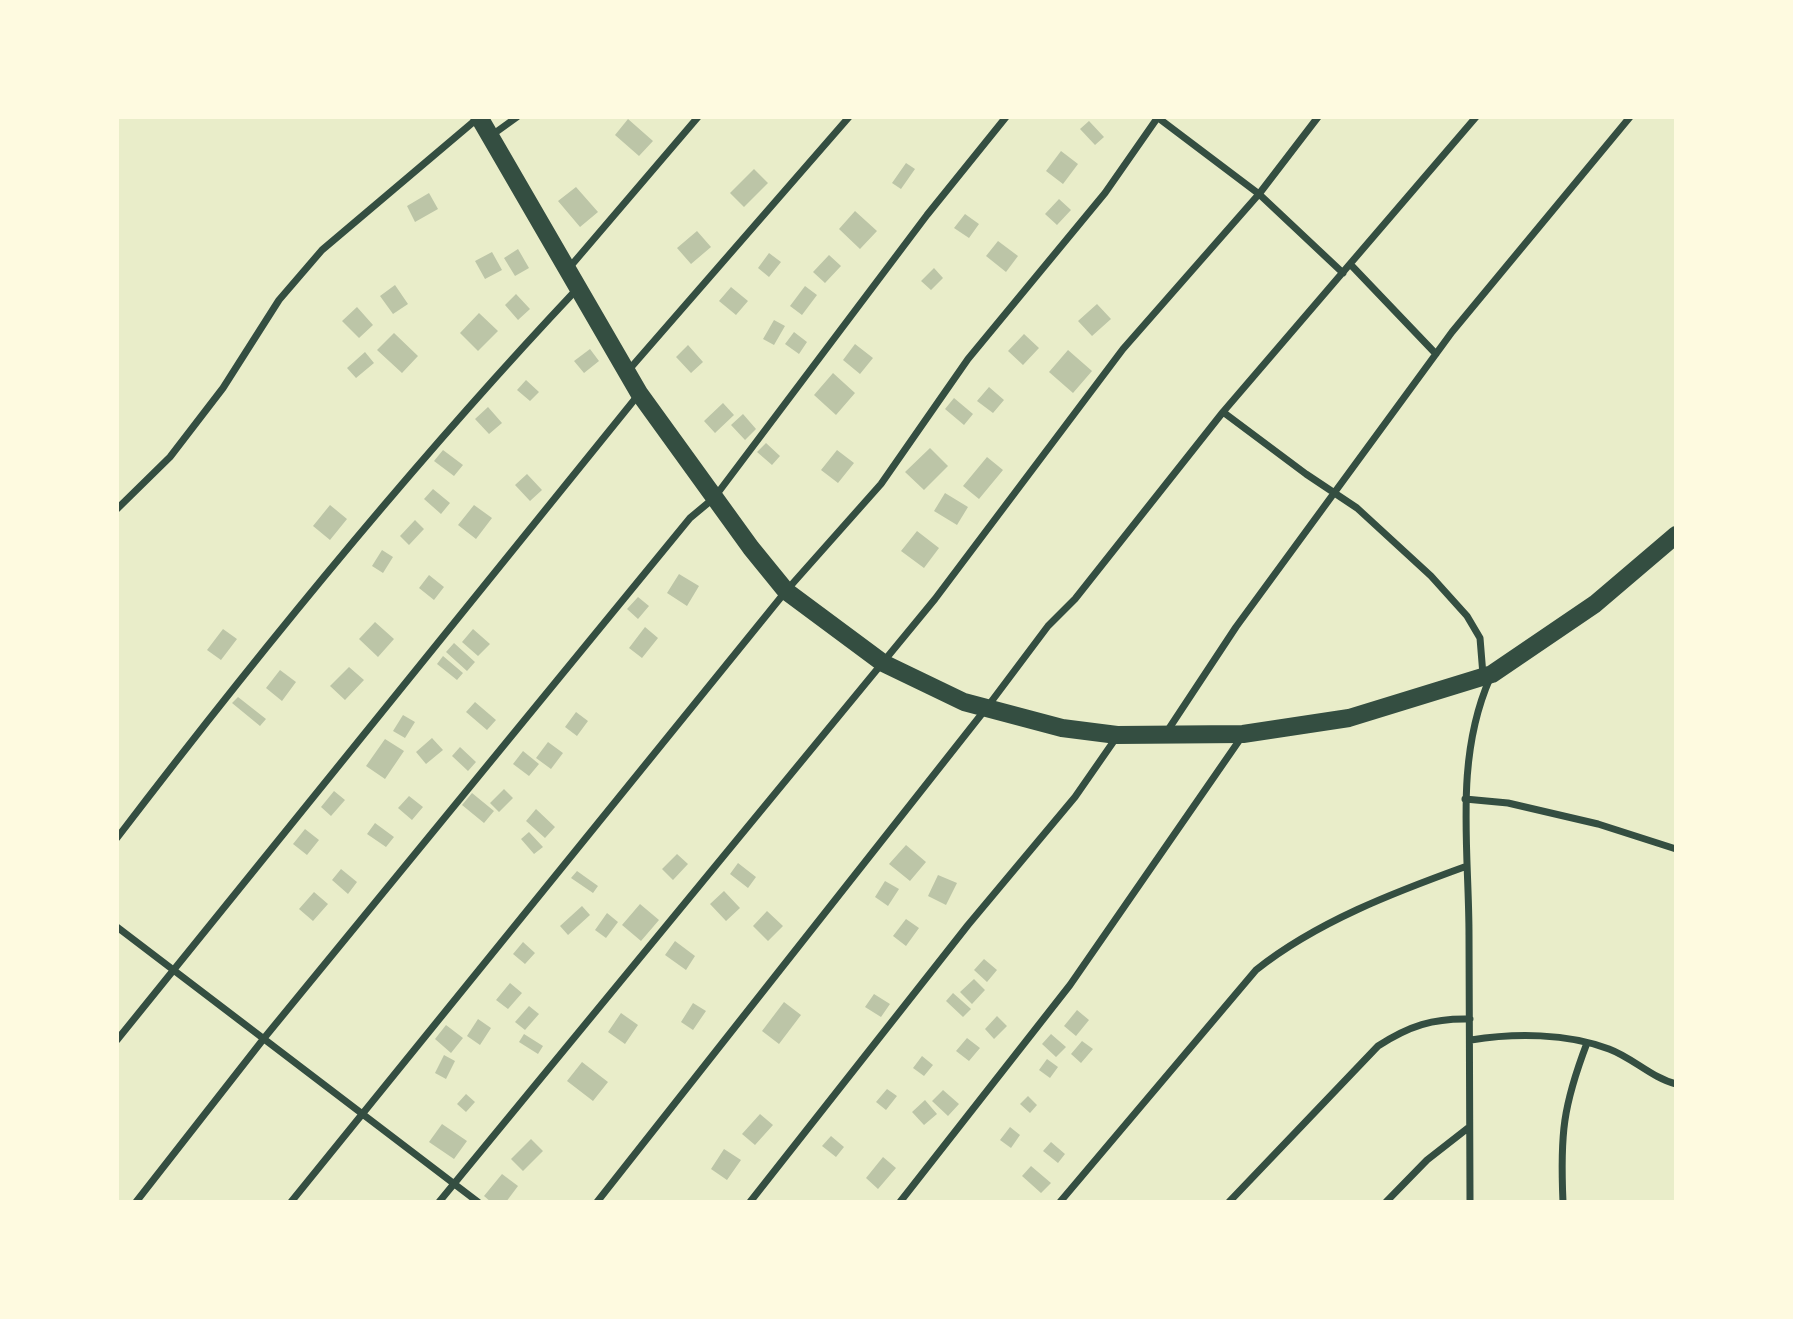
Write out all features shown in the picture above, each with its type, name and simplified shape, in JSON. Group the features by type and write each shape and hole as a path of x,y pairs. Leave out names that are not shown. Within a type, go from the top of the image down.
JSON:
{"highway":[{"path":"479,117 639,393 786,591 883,663 964,702 988,706 1062,728 1164,736 1243,734 1349,718 1488,675 1595,604 1676,535"}],"street":[{"path":"117,509 178,446 223,388 279,300 322,250 432,154 479,117"},
{"path":"491,136 517,117"},
{"path":"566,271 698,117"},
{"path":"626,372 849,117"},
{"path":"136,1202 265,1037 690,518 715,498 927,215 1006,117"},
{"path":"439,1202 943,589 1123,349 1259,194 1318,117"},
{"path":"597,1202 1048,626 1087,584 1223,412 1476,117"},
{"path":"1164,736 1236,627 1436,354 1630,117"},
{"path":"291,1202 786,591 881,484 968,359 1105,193 1158,118 1259,194 1343,273"},
{"path":"1351,265 1436,354"},
{"path":"117,838 242,673 494,376 577,289"},
{"path":"117,1040 639,393"},
{"path":"1223,412 1382,528 1467,616 1480,638 1488,675 1471,732 1465,800 1471,1040 1468,1128 1470,1202"},
{"path":"750,1202 968,925 1075,797 1117,734"},
{"path":"900,1202 1064,994 1243,734"},
{"path":"1465,800 1508,803 1598,824 1676,849"},
{"path":"1060,1202 1256,970 1286,947 1419,884 1467,866"},
{"path":"117,927 265,1037 478,1202"},
{"path":"1229,1202 1378,1046 1396,1035 1438,1018 1470,1019"},
{"path":"1471,1040 1504,1035 1587,1043 1610,1050 1676,1084"},
{"path":"1563,1202 1561,1142 1564,1110 1587,1043"},
{"path":"1386,1202 1427,1160 1468,1128"}],"building":[{"path":"628,119 653,141 639,156 615,135"},
{"path":"1089,121 1104,137 1095,145 1080,129"},
{"path":"1061,151 1078,164 1063,184 1046,171"},
{"path":"906,163 915,169 901,189 892,183"},
{"path":"754,169 768,183 744,207 730,193"},
{"path":"576,187 598,212 580,227 558,201"},
{"path":"429,193 438,209 415,222 407,206"},
{"path":"1059,199 1071,210 1057,225 1045,214"},
{"path":"855,211 877,231 860,249 839,229"},
{"path":"965,214 979,224 969,238 954,228"},
{"path":"697,231 711,247 691,264 677,248"},
{"path":"998,241 1018,256 1006,272 986,256"},
{"path":"518,249 529,268 515,276 504,258"},
{"path":"492,252 502,270 485,279 475,261"},
{"path":"769,253 781,262 769,277 758,268"},
{"path":"829,255 841,266 825,283 813,272"},
{"path":"934,268 943,278 931,290 921,281"},
{"path":"395,285 408,304 393,314 380,296"},
{"path":"805,286 817,295 802,315 790,306"},
{"path":"731,287 748,301 736,315 719,301"},
{"path":"516,294 530,309 518,320 505,305"},
{"path":"1097,304 1111,319 1092,336 1078,321"},
{"path":"357,307 373,325 359,338 342,321"},
{"path":"479,313 498,331 478,351 460,333"},
{"path":"774,320 785,326 774,345 763,339"},
{"path":"794,332 807,342 799,354 785,344"},
{"path":"394,333 418,356 402,373 377,350"},
{"path":"1024,334 1039,348 1023,365 1008,351"},
{"path":"855,344 873,358 860,374 843,360"},
{"path":"688,345 703,362 691,373 676,357"},
{"path":"590,349 599,361 584,373 574,361"},
{"path":"1068,350 1092,371 1073,393 1049,372"},
{"path":"365,352 374,363 356,378 347,368"},
{"path":"833,373 855,393 836,415 814,395"},
{"path":"526,380 539,392 530,401 517,390"},
{"path":"989,387 1004,400 993,413 977,401"},
{"path":"954,398 973,414 964,425 945,409"},
{"path":"723,403 734,415 715,433 704,421"},
{"path":"488,407 502,423 489,434 475,419"},
{"path":"743,414 756,429 745,440 731,425"},
{"path":"766,443 780,456 772,465 757,452"},
{"path":"930,448 948,466 924,490 905,472"},
{"path":"443,450 463,465 454,476 434,461"},
{"path":"837,450 854,463 838,483 821,470"},
{"path":"987,457 1003,470 979,499 963,486"},
{"path":"527,474 542,490 530,501 515,485"},
{"path":"433,489 450,503 441,514 424,499"},
{"path":"945,493 968,507 957,525 934,511"},
{"path":"330,505 347,519 330,540 313,526"},
{"path":"474,505 492,518 476,539 458,525"},
{"path":"415,520 424,529 409,545 400,536"},
{"path":"917,531 939,548 924,568 901,551"},
{"path":"382,550 393,557 383,573 372,566"},
{"path":"679,574 699,586 687,606 667,593"},
{"path":"429,575 444,587 434,600 419,588"},
{"path":"638,597 649,606 638,619 627,609"},
{"path":"375,622 394,639 378,657 359,639"},
{"path":"645,627 658,638 642,658 629,648"},
{"path":"223,629 237,639 221,660 207,650"},
{"path":"473,629 490,644 478,656 462,642"},
{"path":"454,643 475,662 467,671 446,652"},
{"path":"443,656 463,673 457,680 437,664"},
{"path":"349,667 364,680 345,700 330,686"},
{"path":"280,670 296,682 282,701 266,688"},
{"path":"238,697 266,719 260,726 232,703"},
{"path":"475,702 496,720 487,730 466,712"},
{"path":"576,712 588,721 577,736 565,727"},
{"path":"403,715 415,722 405,738 393,731"},
{"path":"432,738 443,750 426,764 416,752"},
{"path":"385,739 404,751 385,779 366,766"},
{"path":"548,742 563,753 551,769 536,758"},
{"path":"460,747 476,762 468,771 452,756"},
{"path":"523,751 539,764 529,776 513,764"},
{"path":"504,789 513,798 499,812 490,803"},
{"path":"334,791 345,800 331,816 321,807"},
{"path":"472,793 494,811 484,823 462,805"},
{"path":"409,796 423,807 412,820 398,808"},
{"path":"536,809 555,827 545,838 526,821"},
{"path":"375,823 394,837 386,847 367,834"},
{"path":"305,829 319,840 307,855 293,844"},
{"path":"529,832 543,847 534,854 521,839"},
{"path":"906,845 926,862 910,881 889,864"},
{"path":"677,854 688,864 673,880 662,869"},
{"path":"738,863 756,877 748,888 730,874"},
{"path":"341,869 357,882 348,894 332,880"},
{"path":"577,871 598,886 593,893 571,878"},
{"path":"938,875 957,883 946,905 928,896"},
{"path":"885,881 899,889 888,906 875,897"},
{"path":"724,891 740,908 726,921 710,904"},
{"path":"314,892 328,904 313,921 299,909"},
{"path":"640,904 659,920 641,941 622,925"},
{"path":"582,906 590,915 568,935 560,926"},
{"path":"767,911 783,926 768,941 753,926"},
{"path":"607,913 618,922 606,938 595,930"},
{"path":"906,919 919,928 906,946 893,936"},
{"path":"675,941 695,956 686,970 665,955"},
{"path":"523,942 535,953 525,964 513,954"},
{"path":"984,959 997,970 987,982 974,970"},
{"path":"974,979 985,990 972,1004 960,992"},
{"path":"510,983 522,993 508,1009 496,1000"},
{"path":"953,993 971,1009 963,1017 946,1001"},
{"path":"874,994 890,1004 881,1017 865,1007"},
{"path":"784,1002 801,1015 779,1044 762,1031"},
{"path":"693,1003 706,1011 693,1030 681,1022"},
{"path":"529,1006 539,1014 525,1030 515,1022"},
{"path":"1077,1010 1089,1020 1076,1036 1064,1026"},
{"path":"621,1013 638,1025 625,1044 608,1032"},
{"path":"997,1016 1007,1026 994,1039 985,1029"},
{"path":"478,1019 491,1028 480,1045 467,1036"},
{"path":"446,1025 463,1038 451,1053 435,1039"},
{"path":"524,1034 543,1046 538,1054 519,1042"},
{"path":"1051,1034 1066,1047 1056,1057 1042,1044"},
{"path":"967,1038 980,1048 969,1061 956,1051"},
{"path":"1082,1041 1093,1049 1081,1063 1071,1054"},
{"path":"444,1055 455,1061 446,1079 435,1073"},
{"path":"922,1056 933,1065 924,1076 913,1068"},
{"path":"1047,1059 1058,1067 1050,1078 1039,1070"},
{"path":"582,1062 608,1082 593,1101 567,1081"},
{"path":"887,1089 897,1096 886,1110 876,1102"},
{"path":"943,1090 959,1104 948,1116 932,1101"},
{"path":"466,1094 475,1102 466,1112 457,1104"},
{"path":"1028,1096 1037,1105 1030,1113 1020,1104"},
{"path":"925,1100 937,1114 924,1125 912,1112"},
{"path":"760,1114 773,1125 755,1145 742,1134"},
{"path":"442,1124 467,1141 454,1159 429,1142"},
{"path":"1010,1127 1020,1135 1011,1148 1000,1140"},
{"path":"831,1136 844,1147 836,1157 822,1146"},
{"path":"531,1139 543,1151 523,1171 511,1159"},
{"path":"1051,1142 1065,1154 1058,1163 1043,1151"},
{"path":"724,1149 741,1160 727,1180 711,1169"},
{"path":"883,1157 896,1168 878,1189 866,1178"},
{"path":"1031,1166 1051,1183 1041,1193 1022,1176"},
{"path":"502,1174 518,1186 506,1202 491,1202 484,1196"}]}
